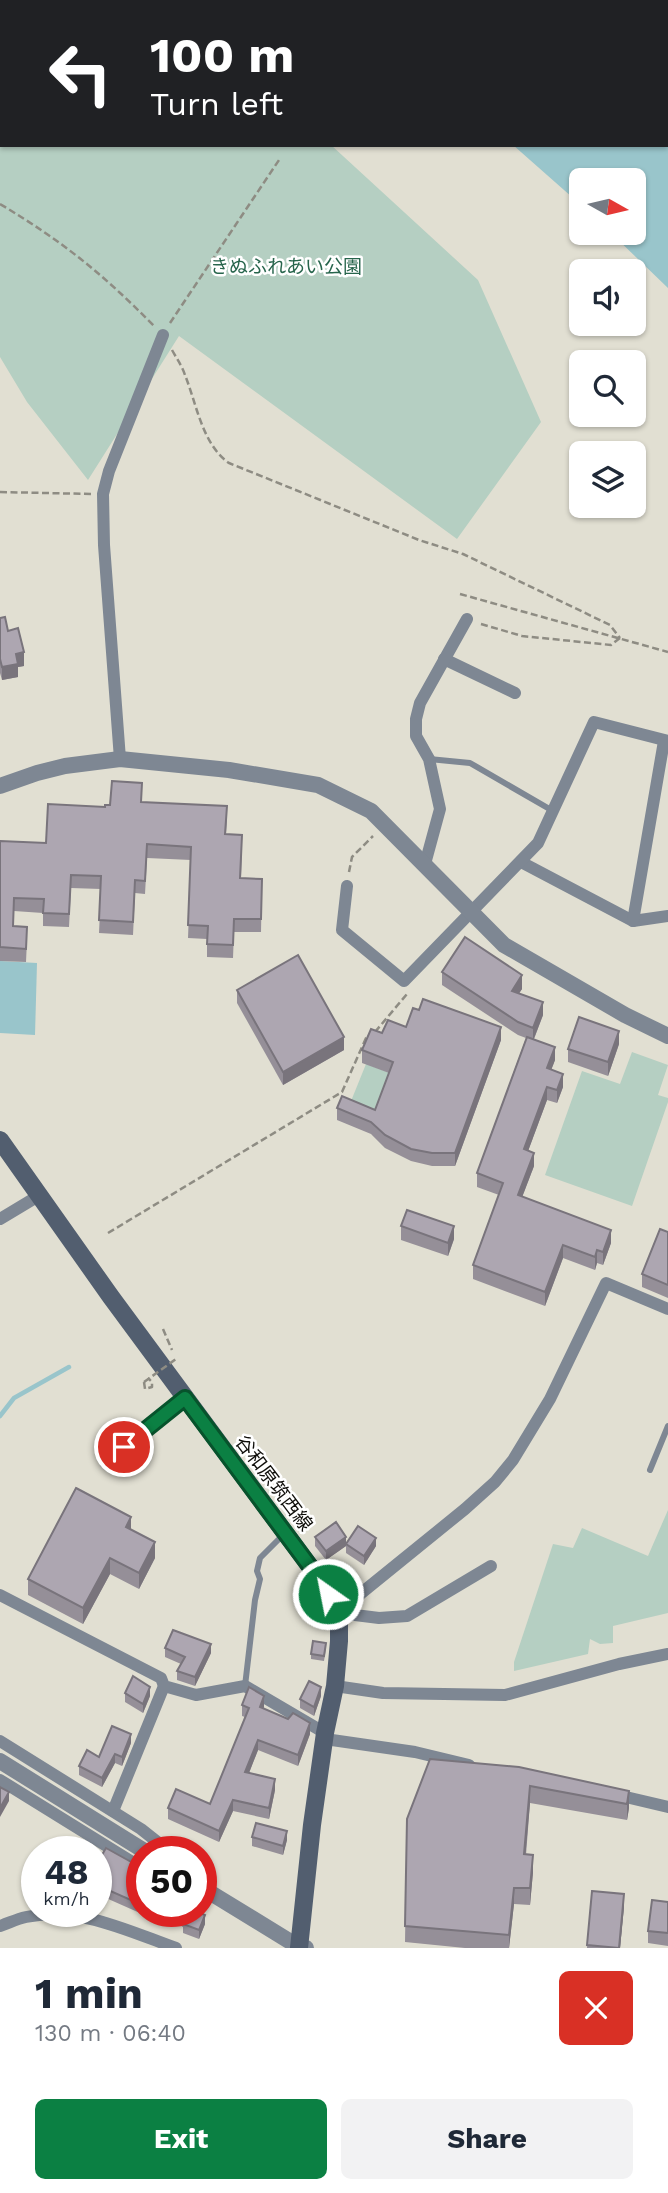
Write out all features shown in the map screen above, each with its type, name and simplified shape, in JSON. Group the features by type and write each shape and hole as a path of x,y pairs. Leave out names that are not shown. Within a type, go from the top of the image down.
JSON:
{"main road":[{"name":"谷和原筑西線","path":"0,1140 185,1398 320,1580 337,1611"},
{"path":"301,1948 325,1736 335,1686 339,1641 337,1611"}],"street":[{"path":"120,760 103,545 103,494 113,460 163,335"},
{"path":"425,864 440,809 429,759 416,736 416,719 420,703 467,619"},
{"path":"444,659 515,693"},
{"path":"346,886 342,930 404,981 538,843 594,722 666,741 633,921"},
{"path":"0,786 65,766 120,760 229,770 318,785 371,811 504,945 615,1010 668,1036"},
{"path":"521,862 633,921 668,916"},
{"path":"0,1219 40,1195"},
{"path":"337,1611 466,1509 513,1461 550,1399 606,1283 668,1309"},
{"path":"337,1611 379,1618 407,1616 491,1566"},
{"path":"0,1595 160,1678 164,1686 196,1695 245,1686 325,1736 477,1766"},
{"path":"335,1686 383,1693 505,1695 619,1664 668,1654"},
{"path":"113,1811 164,1686"},
{"path":"0,1741 150,1836"},
{"path":"0,1762 126,1840"},
{"path":"0,1780 81,1836"},
{"path":"602,1791 668,1807"},
{"path":"217,1896 301,1948"},
{"path":"0,1926 21,1918"},
{"path":"112,1924 176,1948"}],"lane":[{"path":"429,759 470,762 553,811"},
{"path":"103,1464 185,1398"},
{"path":"650,1470 668,1426"},
{"path":"245,1686 260,1578 257,1571 260,1558 285,1533"}],"path":[{"path":"163,335 279,160"},
{"path":"0,204 42,229 79,256 115,286 163,335 184,371 209,441 217,455 229,463 419,540 463,554 610,625 620,638"},
{"path":"0,492 103,494"},
{"path":"460,594 668,652"},
{"path":"467,619 522,636 611,645 620,638"},
{"path":"346,886 352,857 385,825"},
{"path":"108,1233 342,1092 366,1038 376,1032 413,986"},
{"path":"148,1378 152,1382 150,1389 144,1388 144,1382 176,1359 163,1329"}],"green space":[{"name":"きぬふれあい公園","path":"0,147 333,147 478,280 541,422 457,539 179,336 88,480 27,402 0,357"},
{"path":"632,1052 668,1065 658,1095 668,1098 668,1102 632,1206 545,1175 582,1071 620,1084"},
{"path":"366,1064 390,1073 371,1121 347,1111"},
{"path":"668,1510 668,1613 613,1626 613,1643 600,1644 590,1639 588,1654 514,1671 514,1662 553,1544 573,1548 582,1528 648,1556"}],"water":[{"path":"515,147 668,147 668,288 646,267 646,259 638,259 623,245 646,245 646,168 569,168 569,194"},
{"path":"0,961 37,963 35,1035 0,1033"}],"building":[{"path":"5,617 8,631 18,628 24,652 16,654 18,664 2,667 0,618"},
{"path":"112,781 142,783 141,802 227,806 225,834 242,835 240,878 262,879 261,919 234,919 233,945 207,944 208,926 188,925 191,847 147,844 145,881 135,880 133,922 99,920 101,876 71,875 69,914 43,913 44,899 14,898 13,926 27,927 26,949 0,947 0,841 46,843 48,804 105,807 110,805"},
{"path":"465,937 522,975 512,991 543,1002 533,1028 518,1022 442,972"},
{"path":"298,955 344,1037 283,1072 237,990"},
{"path":"423,999 501,1027 455,1153 411,1149 385,1135 371,1122 337,1108 342,1096 375,1110 393,1062 362,1050 371,1029 382,1033 388,1020 406,1027 413,1008 419,1010"},
{"path":"579,1017 619,1031 608,1062 568,1049"},
{"path":"527,1037 555,1047 547,1068 563,1074 557,1090 547,1087 524,1149 534,1153 518,1195 611,1230 603,1252 597,1250 595,1257 563,1245 545,1292 473,1265 503,1183 477,1173"},
{"path":"407,1210 454,1226 448,1243 401,1226"},
{"path":"660,1229 668,1232 668,1285 642,1274"},
{"path":"76,1488 131,1517 126,1527 155,1542 139,1573 110,1558 83,1608 28,1579"},
{"path":"336,1522 346,1537 326,1551 315,1537"},
{"path":"358,1526 376,1538 364,1556 346,1544"},
{"path":"173,1630 211,1644 195,1677 177,1671 185,1657 165,1648"},
{"path":"313,1641 326,1643 324,1656 311,1654"},
{"path":"133,1676 150,1687 143,1704 125,1693"},
{"path":"309,1681 321,1687 314,1707 300,1699"},
{"path":"249,1687 264,1696 260,1707 288,1719 293,1713 310,1723 298,1755 258,1740 245,1772 275,1779 269,1808 233,1800 219,1831 168,1808 176,1789 210,1804 249,1708 242,1705"},
{"path":"112,1726 131,1734 122,1757 115,1754 102,1778 79,1766 87,1750 99,1757"},
{"path":"430,1759 519,1767 629,1791 627,1804 530,1786 524,1854 533,1855 530,1888 514,1888 509,1935 405,1926 407,1819"},
{"path":"0,1787 9,1792 0,1808"},
{"path":"256,1823 287,1831 283,1846 252,1837"},
{"path":"112,1851 126,1859 126,1898 112,1892"},
{"path":"592,1891 624,1894 619,1948 587,1945"},
{"path":"652,1900 668,1902 668,1933 648,1931"}],"waterway":[{"path":"0,1416 14,1398 69,1367"}],"route":[{"path":"124,1447 185,1398 328,1594"}]}
